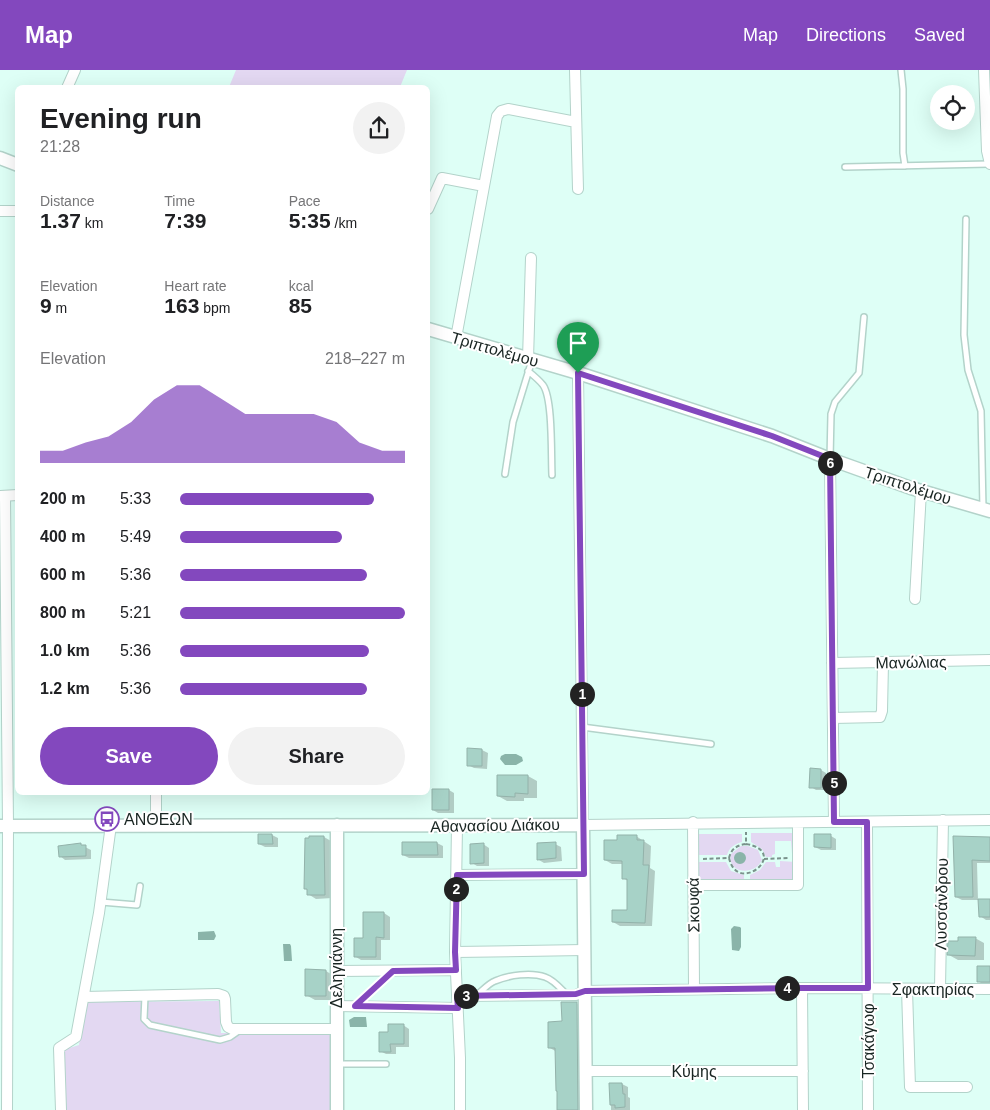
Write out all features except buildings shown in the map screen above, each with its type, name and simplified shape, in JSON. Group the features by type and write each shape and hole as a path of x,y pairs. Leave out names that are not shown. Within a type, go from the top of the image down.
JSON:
{"street":[{"path":"68,85 75,70"},
{"path":"575,70 578,189"},
{"path":"984,70 989,164"},
{"path":"456,338 497,116 501,111 508,110 576,122"},
{"path":"1,161 15,164"},
{"path":"430,205 442,178 484,186"},
{"path":"0,211 15,211"},
{"path":"530,363 531,258"},
{"name":"Τριπτολέμου","path":"430,330 530,363 578,373 772,436 921,491 987,510"},
{"path":"578,373 586,1110"},
{"path":"830,459 834,822"},
{"path":"915,599 921,491"},
{"path":"3,496 7,1110"},
{"name":"Μανώλιας","path":"832,663 990,660"},
{"path":"833,718 880,717 882,711 883,663"},
{"path":"156,795 156,825"},
{"name":"Λυσσάνδρου","path":"940,988 942,820"},
{"name":"Αθανασίου Διάκου","path":"4,826 456,826 990,820"},
{"name":"Σκουφά","path":"693,822 694,989"},
{"name":"Τσακάγωφ","path":"867,822 868,1110"},
{"path":"693,885 798,885 798,823"},
{"path":"60,1110 59,1048 76,1038 101,902 112,825"},
{"name":"Δεληγιάννη","path":"337,825 337,1110"},
{"path":"456,826 455,952 460,1110"},
{"path":"457,875 584,874"},
{"path":"455,952 584,950"},
{"path":"336,971 456,970"},
{"path":"802,988 803,1110"},
{"name":"Σφακτηρίας","path":"457,996 576,994 585,991 694,989 990,989"},
{"path":"908,989 910,1087 966,1087"},
{"path":"84,997 221,995 224,996 226,1002 226,1022 228,1028 336,1029"},
{"path":"336,1006 458,1008"},
{"name":"Κύμης","path":"586,1071 803,1071"}],"lane":[{"path":"901,70 905,166"},
{"path":"845,168 989,164"},
{"path":"966,219 964,335 968,370 982,411 987,510"},
{"path":"830,459 831,414 835,402 859,374 864,317"},
{"path":"506,474 513,422 530,363"},
{"path":"530,363 547,392 552,475"},
{"path":"582,728 711,744"},
{"path":"101,902 137,905 140,886"},
{"path":"355,1006 393,971"},
{"path":"475,996 493,981 506,977 529,975 545,977 554,982 566,994"},
{"path":"145,995 144,1019 150,1025 220,1040 230,1038 241,1029"},
{"path":"337,1064 386,1064"}],"path":[{"path":"746,823 746,844"},
{"path":"728,858 733,849 739,845 746,844 759,849 764,859"},
{"path":"693,859 728,858"},
{"path":"728,858 733,868 745,873 760,868 764,859"},
{"path":"764,859 798,858"}],"shaded area":[{"path":"236,70 407,70 401,85 230,85"},
{"path":"505,754 516,754 522,757 523,761 516,765 505,765 500,759"},
{"path":"751,833 796,833 796,854 792,854 791,841 775,841 775,854 772,857 766,857 762,849 751,842"},
{"path":"698,834 742,834 742,842 732,847 727,855 698,855"},
{"path":"741,846 748,846 758,850 762,860 753,869 747,871 737,869 733,865 731,854"},
{"path":"740,852 746,858 740,864 734,858"},
{"path":"780,861 796,862 796,883 750,883 750,875 760,870 766,862 775,862 776,867 780,867"},
{"path":"698,862 726,862 731,871 744,875 744,883 698,883"},
{"path":"734,926 741,928 741,947 739,951 732,950 731,929"},
{"path":"214,931 216,936 214,940 198,940 198,932"},
{"path":"283,944 290,944 292,961 284,961"},
{"path":"219,1001 221,1033 330,1034 331,1110 60,1110 60,1051 79,1045 85,1002"},
{"path":"354,1017 366,1017 367,1027 350,1027 349,1020"}],"place":[{"name":"ΑΝΘΕΩΝ","path":"107,819"}],"route":[{"path":"578,373 772,436 830,459 834,822 867,822 868,988 585,991 576,994 457,996 458,1008 355,1006 393,971 456,970 457,875 584,874 578,373"}]}
